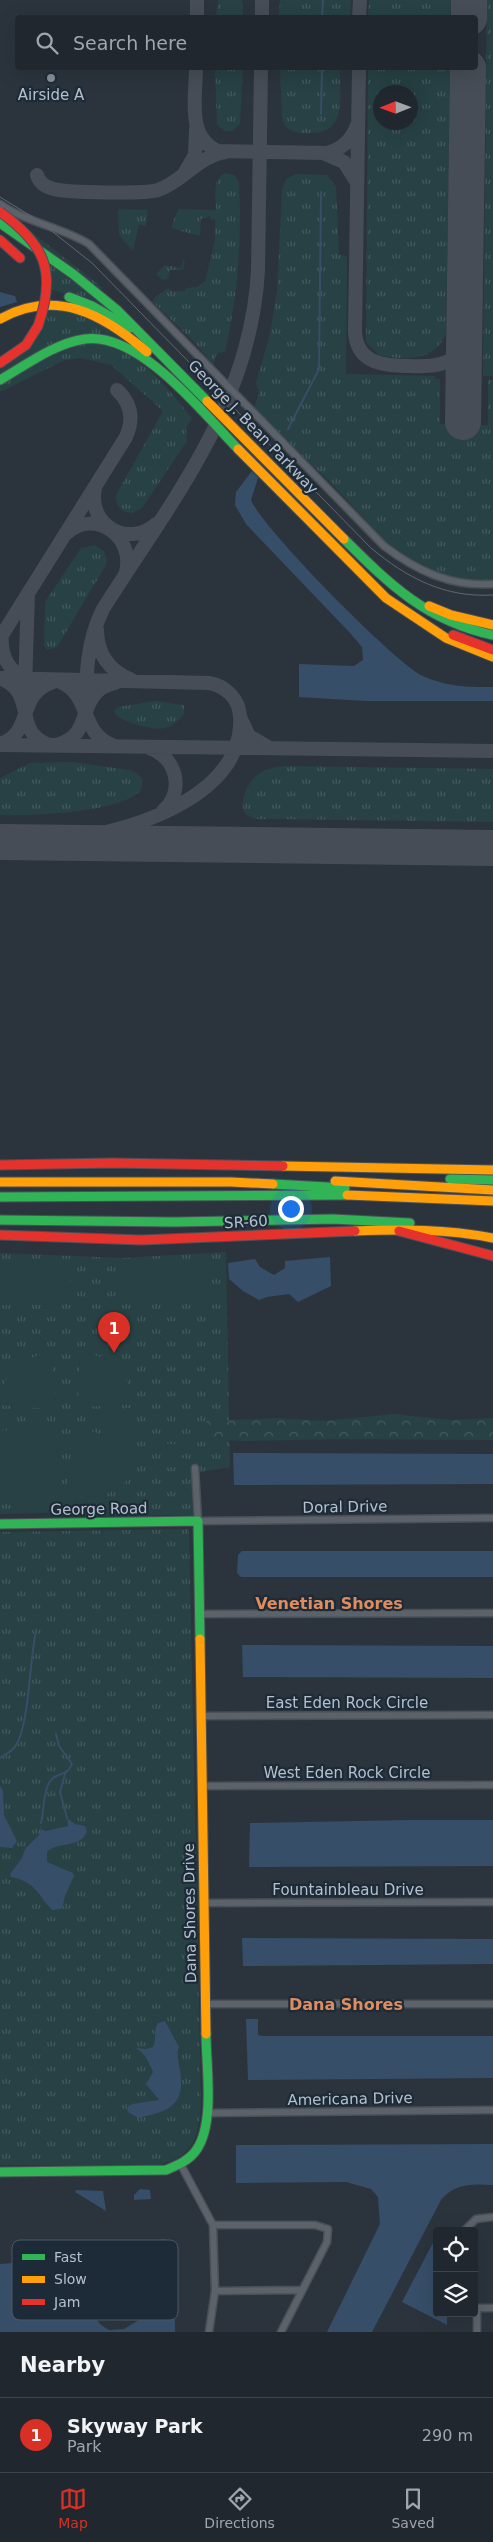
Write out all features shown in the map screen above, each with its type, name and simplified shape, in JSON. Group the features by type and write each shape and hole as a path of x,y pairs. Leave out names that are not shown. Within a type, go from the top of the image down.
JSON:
{"main road":[{"path":"0,212 25,230 35,242 42,257 47,277 47,300 38,326 26,345 0,363"},
{"name":"George J. Bean Parkway","path":"0,223 92,289 152,344 372,569 390,585 428,611 465,628 493,635"},
{"path":"0,240 20,258"},
{"path":"69,297 113,317 152,344"},
{"path":"0,319 14,311 41,305 69,307 85,311 123,331 151,356 169,379"},
{"name":"George J. Bean Parkway","path":"0,380 57,348 87,338 114,340 128,346 150,360 368,580 405,613 455,642 493,657"},
{"path":"372,569 406,593 430,606 451,615 493,624"},
{"path":"405,613 429,626 493,650"},
{"path":"0,1164 112,1163 493,1170"},
{"path":"330,1168 406,1177 493,1180"},
{"path":"230,1182 249,1180 352,1182 493,1190"},
{"path":"0,1182 230,1182 335,1187 397,1196"},
{"name":"SR-60","path":"0,1197 397,1196 493,1201"},
{"path":"0,1220 174,1222 333,1219 391,1220 456,1231"},
{"path":"396,1229 412,1237 463,1247 493,1256"},
{"name":"SR-60","path":"0,1235 141,1240 396,1229 456,1231 493,1238"},
{"name":"George Road","path":"0,1524 198,1521"},
{"name":"Dana Shores Drive","path":"0,2172 157,2172 181,2165 192,2157 202,2143 207,2113 198,1521"}],"street":[{"path":"0,204 15,214 67,232 89,244 384,546 403,560 442,579 462,583 493,584"},
{"name":"Dana Shores Drive","path":"195,1468 198,1521"},
{"name":"Doral Drive","path":"198,1521 493,1518"},
{"path":"200,1614 493,1613"},
{"name":"East Eden Rock Circle","path":"201,1716 493,1715"},
{"name":"West Eden Rock Circle","path":"202,1786 493,1785"},
{"name":"Fountainbleau Drive","path":"204,1904 493,1902"},
{"path":"205,2004 493,2004"},
{"name":"Americana Drive","path":"207,2113 493,2110"},
{"path":"181,2165 213,2225 216,2291 209,2332"},
{"path":"468,2227 476,2219 493,2217"},
{"path":"213,2225 314,2225 328,2229 327,2242 281,2332"},
{"path":"216,2291 301,2290"},
{"path":"478,2308 493,2308"},
{"path":"476,2317 477,2332"}],"green space":[{"path":"218,0 242,0 243,15 216,15"},
{"path":"280,0 351,0 350,15 279,15"},
{"path":"369,0 451,0 450,15 368,15"},
{"path":"487,0 493,0 493,376 483,376"},
{"path":"215,70 243,70 240,123 233,131 225,131 217,125"},
{"path":"280,70 340,70 339,111 331,127 322,132 300,133 285,126 282,118"},
{"path":"368,70 450,70 446,333 435,349 427,354 409,358 379,355 366,342"},
{"path":"226,173 234,175 239,182 240,225 238,267 233,310 225,352 217,353 213,365 195,343 153,302 155,297 168,288 172,291 185,291 186,288 197,287 205,281 215,240 215,220 210,219 210,216 201,219 200,236 171,228 178,209 216,210 216,183 221,175"},
{"path":"296,174 327,175 336,187 339,255 347,256 346,374 435,376 435,379 440,379 440,424 488,425 488,380 493,380 493,581 462,579 437,574 416,564 398,552 254,408 259,394 256,383 270,334 277,290 282,191 286,179"},
{"path":"118,209 148,210 146,226 139,225 133,251 119,235"},
{"path":"25,227 103,288 101,290 38,244"},
{"path":"183,260 185,260 183,270 170,270 168,279 162,280 156,274 165,265 181,268"},
{"path":"46,261 97,298 104,306 50,289"},
{"path":"48,308 60,309 91,319 129,342 110,336 93,335 61,341 31,356 0,375 0,367 17,355"},
{"path":"100,343 128,354 152,372 192,418 186,428 187,441 142,508 133,513 125,512 118,506 116,495 163,411 111,365 81,358 65,360 0,392 0,386 60,350 73,345"},
{"path":"94,545 104,551 107,560 106,565 57,647 47,650 44,645 45,602 81,548"},
{"path":"156,701 184,705 184,714 178,721 160,729 129,722 117,716 114,712 117,707"},
{"path":"72,762 130,770 138,774 143,780 141,790 131,798 96,808 53,814 0,815 0,778 30,763"},
{"path":"284,766 493,769 493,822 254,819 250,817 245,813 243,802 253,778 263,771"},
{"path":"226,1252 230,1467 191,1474 193,1515 87,1516 79,1512 0,1514 0,1253 123,1258"},
{"path":"118,1263 209,1263 209,1298 118,1298"},
{"path":"70,1264 70,1304 0,1305 0,1265"},
{"path":"51,1353 56,1402 51,1409 0,1405 4,1384 15,1368 30,1359"},
{"path":"80,1353 102,1357 118,1367 128,1382 134,1404 83,1407 78,1404"},
{"path":"133,1409 138,1434 124,1435 110,1429 102,1411"},
{"path":"394,1414 449,1420 493,1418 493,1440 344,1439 243,1441 205,1439 206,1421 278,1418 324,1421"},
{"path":"54,1427 60,1433 56,1510 20,1508 0,1500 0,1431"},
{"path":"85,1429 147,1449 125,1483 115,1490 93,1497 65,1494 79,1432"},
{"path":"166,1444 185,1444 186,1453 167,1453"},
{"path":"167,1458 186,1458 186,1467 167,1467"},
{"path":"189,1529 201,2105 198,2129 195,2138 185,2153 166,2163 153,2166 0,2165 0,1532"}],"water":[{"path":"0,292 15,296 17,302 0,307"},
{"path":"252,471 258,478 251,500 260,515 303,565 386,647 423,676 457,686 493,687 493,701 366,701 299,697 299,664 354,666 363,660 362,647 246,524 235,505 236,492"},
{"path":"330,1257 331,1286 298,1302 289,1294 259,1300 243,1291 229,1279 228,1263 255,1259 260,1267 274,1275 285,1268 285,1261"},
{"path":"233,1453 493,1454 493,1484 234,1485"},
{"path":"242,1551 493,1551 493,1577 241,1577 237,1573 238,1555"},
{"path":"242,1645 493,1646 493,1678 243,1677"},
{"path":"0,1786 3,1790 4,1815 17,1841 12,1848 0,1847"},
{"path":"67,1818 75,1824 85,1826 87,1831 84,1837 75,1843 57,1847 47,1852 47,1862 73,1873 74,1876 65,1896 62,1909 52,1910 31,1885 11,1877 10,1874 22,1858 25,1849 40,1834 41,1823 41,1829 45,1831 68,1826"},
{"path":"493,1820 493,1866 249,1867 250,1823"},
{"path":"242,1938 493,1939 493,1964 243,1966"},
{"path":"246,2019 258,2019 258,2035 264,2036 493,2036 493,2078 248,2080"},
{"path":"165,2021 179,2047 178,2056 181,2082 178,2099 173,2105 158,2113 138,2118 128,2112 127,2109 132,2104 159,2100 146,2084 153,2072 146,2058 136,2048 146,2049 153,2047 158,2023"},
{"path":"493,2144 493,2185 471,2185 458,2188 446,2194 441,2200 372,2332 327,2332 380,2224 378,2197 371,2189 346,2182 236,2183 236,2145"},
{"path":"140,2189 150,2190 151,2199 134,2200 134,2195"},
{"path":"76,2190 103,2191 106,2211 75,2192"},
{"path":"433,2243 433,2317 447,2317 447,2325 402,2302"},
{"path":"12,2263 12,2320 97,2320 109,2330 124,2329 139,2320 175,2320 175,2332 0,2332 0,2264"}],"waterway":[{"path":"322,15 323,0"},
{"path":"321,114 322,70"},
{"path":"288,429 319,369 321,194"},
{"path":"0,1758 13,1749 19,1740 23,1727 36,1632"},
{"path":"41,1823 48,1784 51,1780 68,1770 72,1764 59,1746 56,1734"},
{"path":"65,1774 60,1792 67,1818"}],"taxiway":[{"path":"197,0 197,15"},
{"path":"262,0 262,15"},
{"path":"359,15 360,0"},
{"path":"196,70 195,115 197,126 201,136 208,145 218,151 327,153 346,143 357,125"},
{"path":"86,714 88,660 97,622 103,609 181,489 204,449 224,407 241,364 252,319 258,270 261,70"},
{"path":"359,70 355,331 360,350 366,357 382,364 426,366 448,361 455,357 465,345"},
{"path":"185,172 195,155 196,129"},
{"path":"37,175 41,182 54,189 106,192 150,191 167,186 199,163 217,154 226,152"},
{"path":"323,153 344,162 356,181"},
{"path":"27,679 15,672 7,662 2,649 2,635 126,437 130,424 130,412 125,400 117,390"},
{"path":"95,488 94,501 97,512 103,522 112,529 122,533 133,534 145,531 156,524"},
{"path":"67,533 78,526 89,524 100,525 110,530 119,538 125,548 127,559 126,572"},
{"path":"25,687 28,594"},
{"path":"97,629 99,646 106,660 117,672 132,680"},
{"path":"0,678 209,683 221,687 230,694 237,704 240,716 237,743 226,766 207,786 184,802 158,815 104,832 60,840 0,841"},
{"path":"1,679 12,685 19,693 27,721 37,738 53,745 62,743 75,735 95,694 102,688 115,683"},
{"path":"0,744 11,739 17,731 34,695 41,688 53,682"},
{"path":"60,682 77,695 95,732 112,745"},
{"path":"240,717 249,736 268,747"},
{"path":"0,745 493,751"},
{"path":"149,748 159,752 166,759 175,775 176,785 174,794 170,803 163,811"}],"runway":[{"path":"469,0 469,15"},
{"path":"463,422 468,70"},
{"path":"0,842 493,848"}],"tram line":[{"path":"0,197 39,221 92,263 371,548 413,577 428,584 459,593 493,595"}],"traffic: fast":[{"path":"0,223 73,274 117,310 207,401"},
{"path":"69,297 92,306 130,328"},
{"path":"0,380 41,355 63,345 85,339 106,340 127,348 148,361 169,378 238,449"},
{"path":"344,539 394,586 429,611 448,621 493,635"},
{"path":"450,1179 493,1180"},
{"path":"273,1184 345,1188"},
{"path":"0,1197 347,1195"},
{"path":"0,1220 174,1222 333,1219 410,1223"},
{"path":"0,1524 198,1521 200,1639"},
{"path":"0,2172 166,2170 187,2159 194,2153 203,2138 206,2124 208,2109 206,2034"}],"traffic: slow":[{"path":"0,319 21,310 40,306 60,306 78,310 113,326 147,352"},
{"path":"207,401 344,539"},
{"path":"238,449 386,598 446,638 493,657"},
{"path":"429,606 451,615 493,625"},
{"path":"283,1166 493,1170"},
{"path":"335,1181 493,1190"},
{"path":"0,1182 231,1182 273,1184"},
{"path":"347,1195 493,1201"},
{"path":"355,1231 424,1230 493,1238"},
{"path":"200,1639 206,2034"}],"traffic: jam":[{"path":"0,212 28,236 37,248 43,261 46,275 46,290 44,307 38,326"},
{"path":"0,240 20,258"},
{"path":"0,363 26,345 38,326"},
{"path":"453,635 493,650"},
{"path":"0,1165 112,1163 283,1166"},
{"path":"0,1235 141,1240 355,1231"},
{"path":"399,1231 493,1256"}],"place":[{"name":"Airside A","path":"51,78"},
{"name":"Skyway Park","path":"114,1353"}],"district":[{"name":"Venetian Shores","path":"329,1603"},
{"name":"Dana Shores","path":"346,2004"}]}
